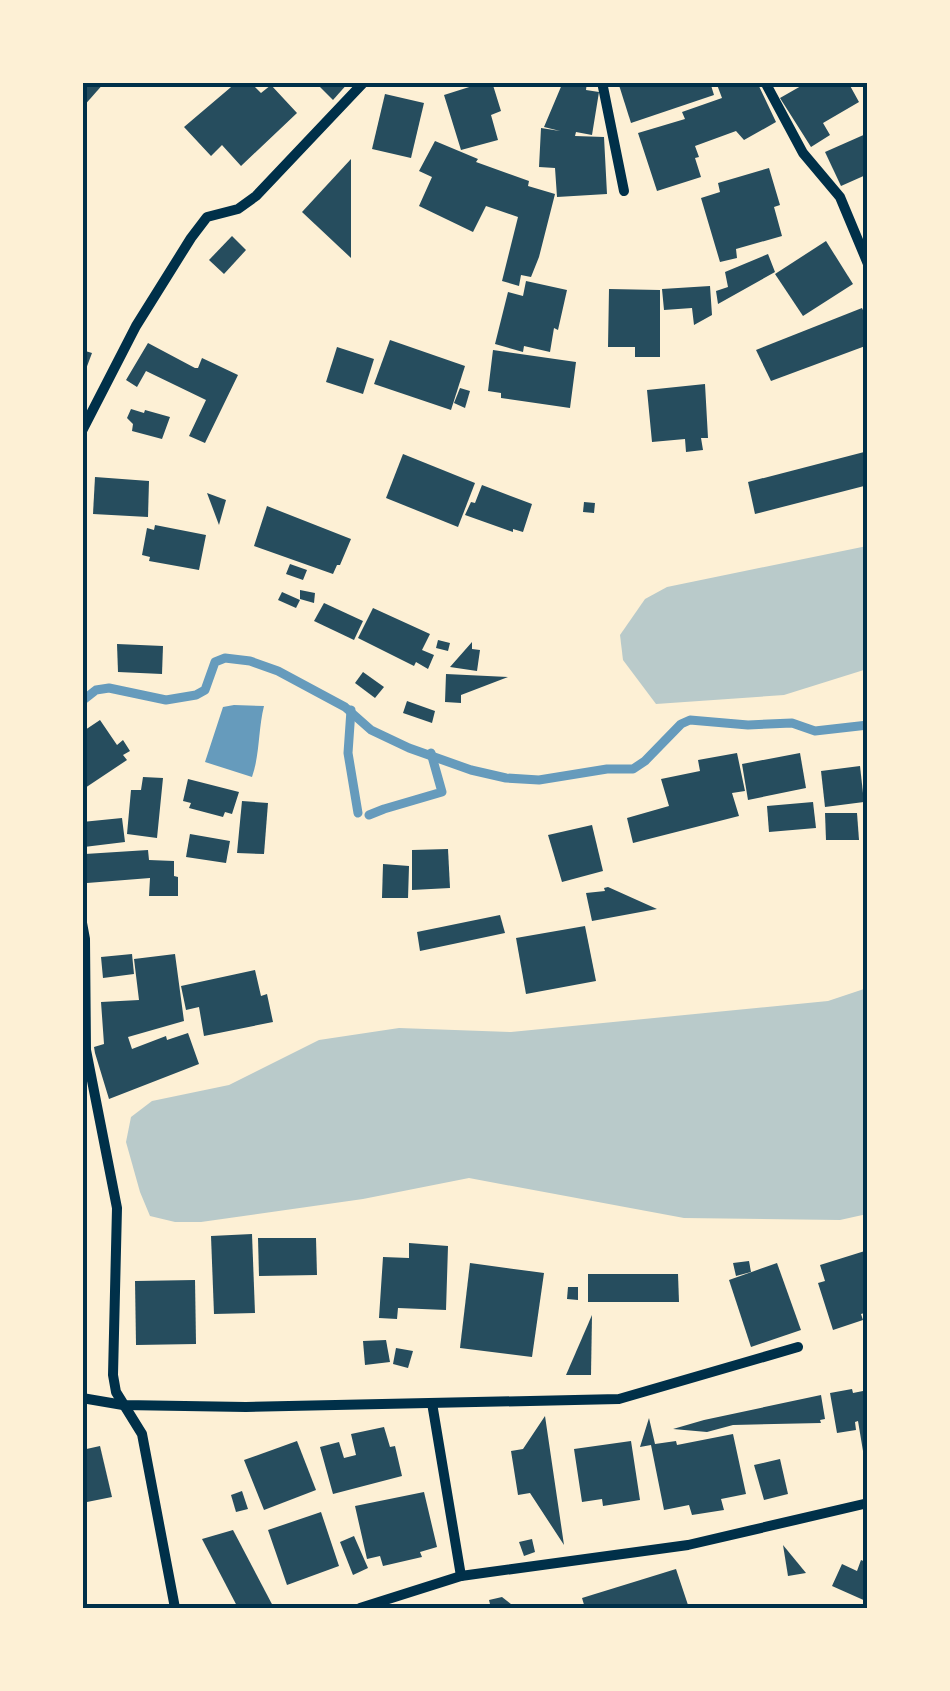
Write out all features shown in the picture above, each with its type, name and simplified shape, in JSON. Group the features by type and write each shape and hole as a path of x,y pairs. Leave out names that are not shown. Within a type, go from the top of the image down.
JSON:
{"street":[{"path":"82,431 136,326 191,238 208,217 238,208 256,196 364,82"},
{"path":"602,82 624,190"},
{"path":"765,82 803,153 840,197 868,264"},
{"path":"82,923 86,1050 117,1208 113,1375 116,1392 142,1434 175,1608"},
{"path":"82,1398 123,1405 246,1407 619,1399 798,1347"},
{"path":"432,1403 461,1576"},
{"path":"360,1608 461,1576 688,1545 868,1503"}],"shaded area":[{"path":"867,546 867,669 784,695 656,704 623,660 620,635 645,599 667,587"},
{"path":"867,988 867,1214 840,1220 684,1218 469,1178 363,1199 201,1222 175,1222 150,1216 126,1142 131,1117 152,1101 229,1085 319,1040 399,1028 511,1032 828,1001"}],"water":[{"path":"264,706 252,777 205,762 223,707"}],"building":[{"path":"82,82 105,82 82,108"},
{"path":"237,82 250,82 261,93 271,85 297,113 241,166 222,145 211,156 184,127"},
{"path":"315,82 349,82 333,100"},
{"path":"492,82 501,111 491,115 498,140 461,150 444,95"},
{"path":"563,82 587,82 586,90 599,92 592,135 576,132 575,136 604,137 607,194 557,197 555,168 539,167 541,128 560,131 544,127"},
{"path":"618,82 710,82 714,95 631,123"},
{"path":"716,82 757,82 776,122 744,140 736,131 695,146 701,177 657,191 638,133 685,119 682,112 722,98"},
{"path":"808,82 848,82 859,102 823,123 830,135 811,147 780,98"},
{"path":"385,94 424,103 411,158 372,149"},
{"path":"868,133 868,174 841,186 825,152"},
{"path":"435,141 478,159 476,162 529,181 528,186 555,194 539,257 531,277 521,275 519,286 502,281 518,217 486,206 473,232 419,206 432,177 419,171"},
{"path":"351,159 351,258 302,212"},
{"path":"769,168 780,205 774,207 782,236 736,249 737,258 720,262 701,198 720,192 718,183"},
{"path":"232,236 246,250 224,274 209,260"},
{"path":"826,241 853,284 803,316 775,274"},
{"path":"768,254 775,272 718,304 716,291 728,287 725,272"},
{"path":"526,281 567,290 550,352 524,346 523,352 495,344 508,292 523,296"},
{"path":"710,286 712,315 694,325 692,308 664,310 662,289"},
{"path":"609,289 660,290 660,357 635,357 635,347 608,347"},
{"path":"862,308 868,321 868,345 771,381 756,350"},
{"path":"390,340 465,366 451,410 374,384"},
{"path":"148,343 195,368 202,358 238,375 205,443 189,436 206,400 146,371 137,387 126,380"},
{"path":"337,347 374,359 363,394 326,382"},
{"path":"82,350 92,353 83,377 82,377"},
{"path":"493,350 576,362 570,408 501,398 501,393 488,391"},
{"path":"705,384 708,438 701,438 703,450 686,452 685,439 652,442 647,390"},
{"path":"460,388 470,391 465,408 454,403"},
{"path":"131,409 170,417 162,439 132,431 133,424 127,418"},
{"path":"868,451 868,485 755,514 748,482"},
{"path":"403,454 475,483 458,527 386,498"},
{"path":"95,477 149,481 148,517 93,514"},
{"path":"482,485 532,504 523,532 465,515"},
{"path":"207,493 226,500 219,525"},
{"path":"584,502 595,503 594,513 583,512"},
{"path":"267,506 351,539 333,574 254,546"},
{"path":"155,525 206,535 199,570 149,561 150,557 142,555 147,528 154,530"},
{"path":"290,564 307,570 303,580 286,574"},
{"path":"300,590 315,593 314,603 300,599"},
{"path":"282,592 300,600 296,608 278,600"},
{"path":"324,603 363,621 354,640 314,621"},
{"path":"373,608 430,634 422,650 434,655 428,669 358,638"},
{"path":"438,640 450,643 448,651 436,648"},
{"path":"472,642 472,649 480,650 477,671 450,667"},
{"path":"117,644 163,646 162,674 118,672"},
{"path":"363,672 384,687 375,698 355,683"},
{"path":"446,674 508,677 461,695 461,703 445,702"},
{"path":"407,701 435,711 432,723 403,713"},
{"path":"100,720 117,745 123,740 130,751 123,755 127,760 82,790 82,732"},
{"path":"737,753 745,791 732,793 739,816 633,843 627,818 669,806 661,779 700,771 698,760"},
{"path":"800,753 806,788 748,800 742,764"},
{"path":"860,766 864,802 825,807 821,771"},
{"path":"143,777 163,778 157,838 127,834 131,790 141,790"},
{"path":"188,779 239,792 232,814 225,812 223,817 189,808 191,803 183,801"},
{"path":"242,801 268,803 264,854 237,853"},
{"path":"813,802 816,828 769,832 767,806"},
{"path":"825,813 857,813 859,840 826,840"},
{"path":"122,818 125,842 84,847 82,822"},
{"path":"592,825 603,871 562,882 548,835"},
{"path":"190,834 230,841 226,863 186,857"},
{"path":"448,849 450,888 412,890 412,850"},
{"path":"148,850 149,860 174,861 178,896 149,896 150,878 87,883 85,854"},
{"path":"383,864 409,866 408,898 382,898"},
{"path":"608,887 657,909 592,921 586,893 605,891"},
{"path":"500,915 505,933 420,951 417,932"},
{"path":"585,926 596,981 526,994 516,938"},
{"path":"132,954 134,974 103,978 101,957"},
{"path":"175,954 184,1021 128,1037 132,1049 166,1036 167,1040 188,1033 199,1064 109,1099 94,1047 104,1044 101,1002 139,1000 134,959"},
{"path":"255,970 261,996 267,994 273,1022 204,1036 199,1007 186,1010 181,986"},
{"path":"252,1234 255,1313 214,1314 211,1236"},
{"path":"258,1238 316,1238 317,1275 259,1276"},
{"path":"409,1243 448,1246 446,1310 398,1308 397,1319 379,1318 383,1257 409,1258"},
{"path":"868,1250 868,1312 861,1314 863,1320 833,1330 818,1283 825,1281 820,1265"},
{"path":"749,1261 751,1272 736,1276 733,1263"},
{"path":"470,1263 544,1273 532,1357 460,1348"},
{"path":"777,1263 801,1330 751,1347 729,1280"},
{"path":"588,1274 678,1274 679,1302 588,1302"},
{"path":"195,1280 196,1344 136,1345 135,1281"},
{"path":"568,1287 578,1287 578,1300 567,1299"},
{"path":"592,1315 591,1375 566,1375"},
{"path":"386,1340 390,1362 365,1365 363,1341"},
{"path":"396,1348 413,1351 408,1368 393,1364"},
{"path":"852,1389 853,1393 868,1390 868,1451 863,1451 858,1421 856,1430 837,1433 830,1393"},
{"path":"821,1395 825,1419 821,1423 733,1425 707,1432 673,1429 704,1420"},
{"path":"545,1416 564,1545 530,1493 518,1495 511,1451 523,1449"},
{"path":"649,1418 655,1444 676,1441 677,1445 733,1434 746,1494 721,1499 724,1510 692,1515 689,1505 664,1510 651,1445 640,1447"},
{"path":"384,1427 390,1447 395,1446 402,1476 333,1494 320,1447 339,1442 344,1458 356,1455 351,1434"},
{"path":"297,1441 316,1490 264,1510 244,1460"},
{"path":"631,1441 640,1500 603,1506 602,1499 582,1502 574,1449"},
{"path":"100,1446 112,1497 82,1503 82,1450"},
{"path":"780,1459 788,1494 764,1500 754,1465"},
{"path":"242,1491 248,1509 236,1512 231,1495"},
{"path":"424,1492 437,1547 420,1552 422,1557 383,1566 380,1556 367,1559 355,1506"},
{"path":"321,1512 339,1566 287,1585 268,1530"},
{"path":"233,1530 274,1608 238,1608 202,1539"},
{"path":"354,1536 368,1568 353,1575 340,1542"},
{"path":"532,1539 535,1552 524,1556 519,1542"},
{"path":"783,1545 806,1573 788,1576"},
{"path":"861,1560 868,1563 868,1602 832,1586 842,1564 857,1571"},
{"path":"676,1569 689,1608 585,1608 582,1598"},
{"path":"502,1597 516,1608 491,1608 489,1600"}],"waterway":[{"path":"82,701 96,690 109,688 166,700 196,695 205,690 215,662 225,658 250,661 278,671 345,707 371,730 409,748 471,770 539,780 607,769 633,769 690,720 748,725 792,723 815,731 868,725"},
{"path":"351,710 348,753 358,813"},
{"path":"369,815 442,792 431,753"}]}
